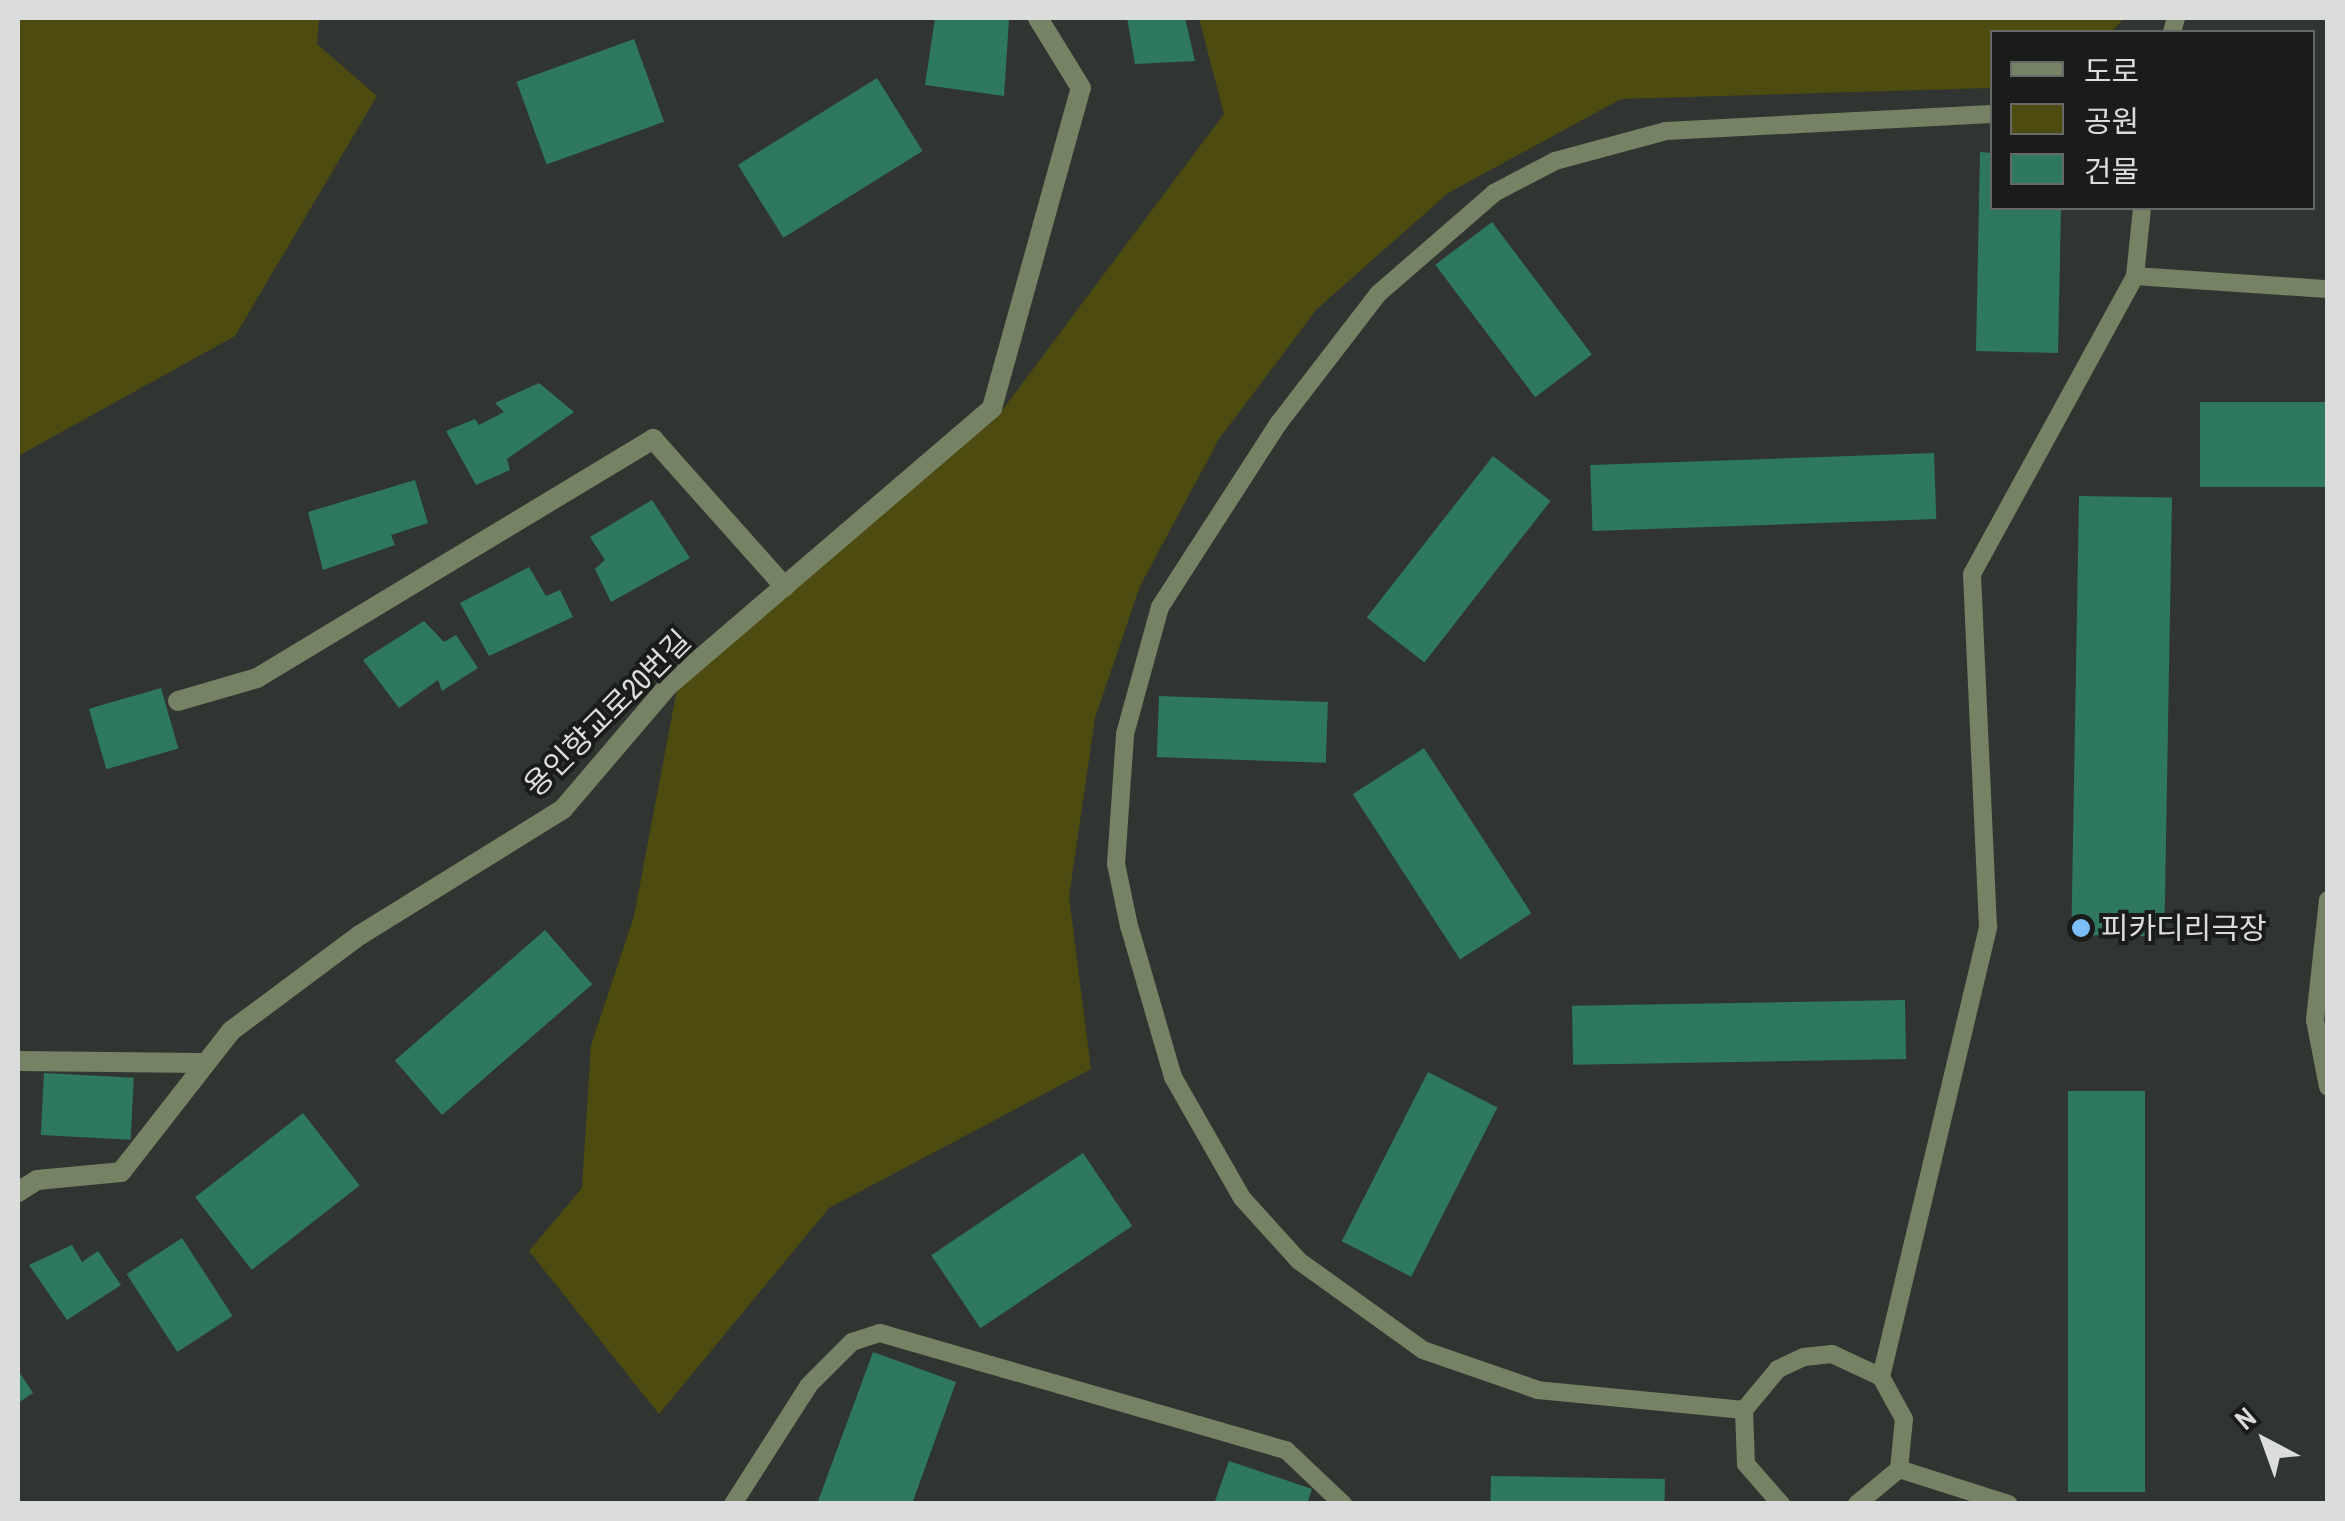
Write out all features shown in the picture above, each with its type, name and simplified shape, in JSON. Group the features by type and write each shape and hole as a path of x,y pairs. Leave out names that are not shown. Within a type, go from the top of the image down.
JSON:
{"street":[{"name":"용인향교로20번길","path":"18,1192 37,1180 122,1172 202,1063 231,1031 360,935 564,808 668,686 992,408 1081,88 1038,18"},
{"path":"178,701 258,678 653,440 785,587"},
{"path":"18,1061 202,1063"}],"lane":[{"path":"1744,1410 1538,1390 1423,1350 1299,1261 1242,1198 1174,1078 1121,894 1117,804 1133,694 1160,607 1180,570 1297,396 1378,294 1494,192 1555,161 1666,131 1990,114"},
{"path":"1881,1378 1988,928 1972,574 2135,276 2142,210"},
{"path":"2135,276 2328,289"},
{"path":"2328,900 2315,1020 2328,1087"},
{"path":"733,1504 810,1385 852,1342 880,1333 1286,1450 1343,1504"},
{"path":"1781,1504 1746,1464 1744,1410 1778,1370 1804,1357 1832,1354 1881,1378 1904,1420 1900,1469 1857,1504"},
{"path":"1900,1469 2009,1504"}],"green space":[{"path":"18,18 319,18 317,44 377,96 235,336 18,456"},
{"path":"1199,18 2124,18 2113,30 1990,30 1990,88 1621,99 1448,193 1316,310 1219,439 1140,586 1095,718 1069,897 1091,1069 829,1208 659,1414 529,1251 582,1188 591,1045 634,916 677,689 997,417 1224,114"}],"building":[{"path":"935,18 1009,20 1004,96 925,85"},
{"path":"1127,18 1185,18 1195,61 1135,64"},
{"path":"634,39 664,122 547,164 517,82"},
{"path":"877,78 923,151 783,238 738,165"},
{"path":"1980,152 1990,153 1990,210 2061,210 2058,353 1976,351"},
{"path":"1492,222 1592,355 1535,397 1435,265"},
{"path":"539,383 574,412 507,459 510,470 476,485 446,431 475,419 479,425 504,412 495,403"},
{"path":"2200,402 2328,402 2328,487 2200,487"},
{"path":"1934,453 1936,519 1593,531 1590,465"},
{"path":"1493,456 1551,501 1424,662 1367,618"},
{"path":"415,480 428,523 391,535 395,545 323,570 308,512"},
{"path":"2079,496 2172,498 2164,937 2071,935"},
{"path":"652,500 690,558 611,602 595,569 605,560 590,537"},
{"path":"529,567 546,596 560,590 573,617 489,656 460,603"},
{"path":"424,621 444,642 456,635 478,668 442,691 438,680 399,708 363,660"},
{"path":"161,688 178,749 106,769 89,709"},
{"path":"1159,696 1328,702 1326,763 1157,757"},
{"path":"1424,748 1531,913 1460,960 1353,794"},
{"path":"545,930 592,984 442,1115 395,1061"},
{"path":"1905,1000 1906,1059 1573,1065 1572,1006"},
{"path":"1428,1072 1497,1107 1411,1277 1342,1241"},
{"path":"44,1073 134,1078 131,1140 41,1135"},
{"path":"2068,1091 2145,1091 2145,1492 2068,1492"},
{"path":"303,1113 360,1185 252,1270 195,1197"},
{"path":"1083,1153 1132,1226 980,1328 931,1255"},
{"path":"182,1238 233,1316 177,1352 127,1274"},
{"path":"72,1245 82,1262 98,1251 121,1285 67,1320 29,1265"},
{"path":"873,1352 956,1382 912,1504 817,1504"},
{"path":"18,1370 33,1393 18,1403"},
{"path":"1229,1461 1312,1489 1307,1504 1214,1504"},
{"path":"1491,1476 1665,1479 1665,1504 1491,1504"}],"place":[{"name":"피카디리극장","path":"2081,928"}]}
